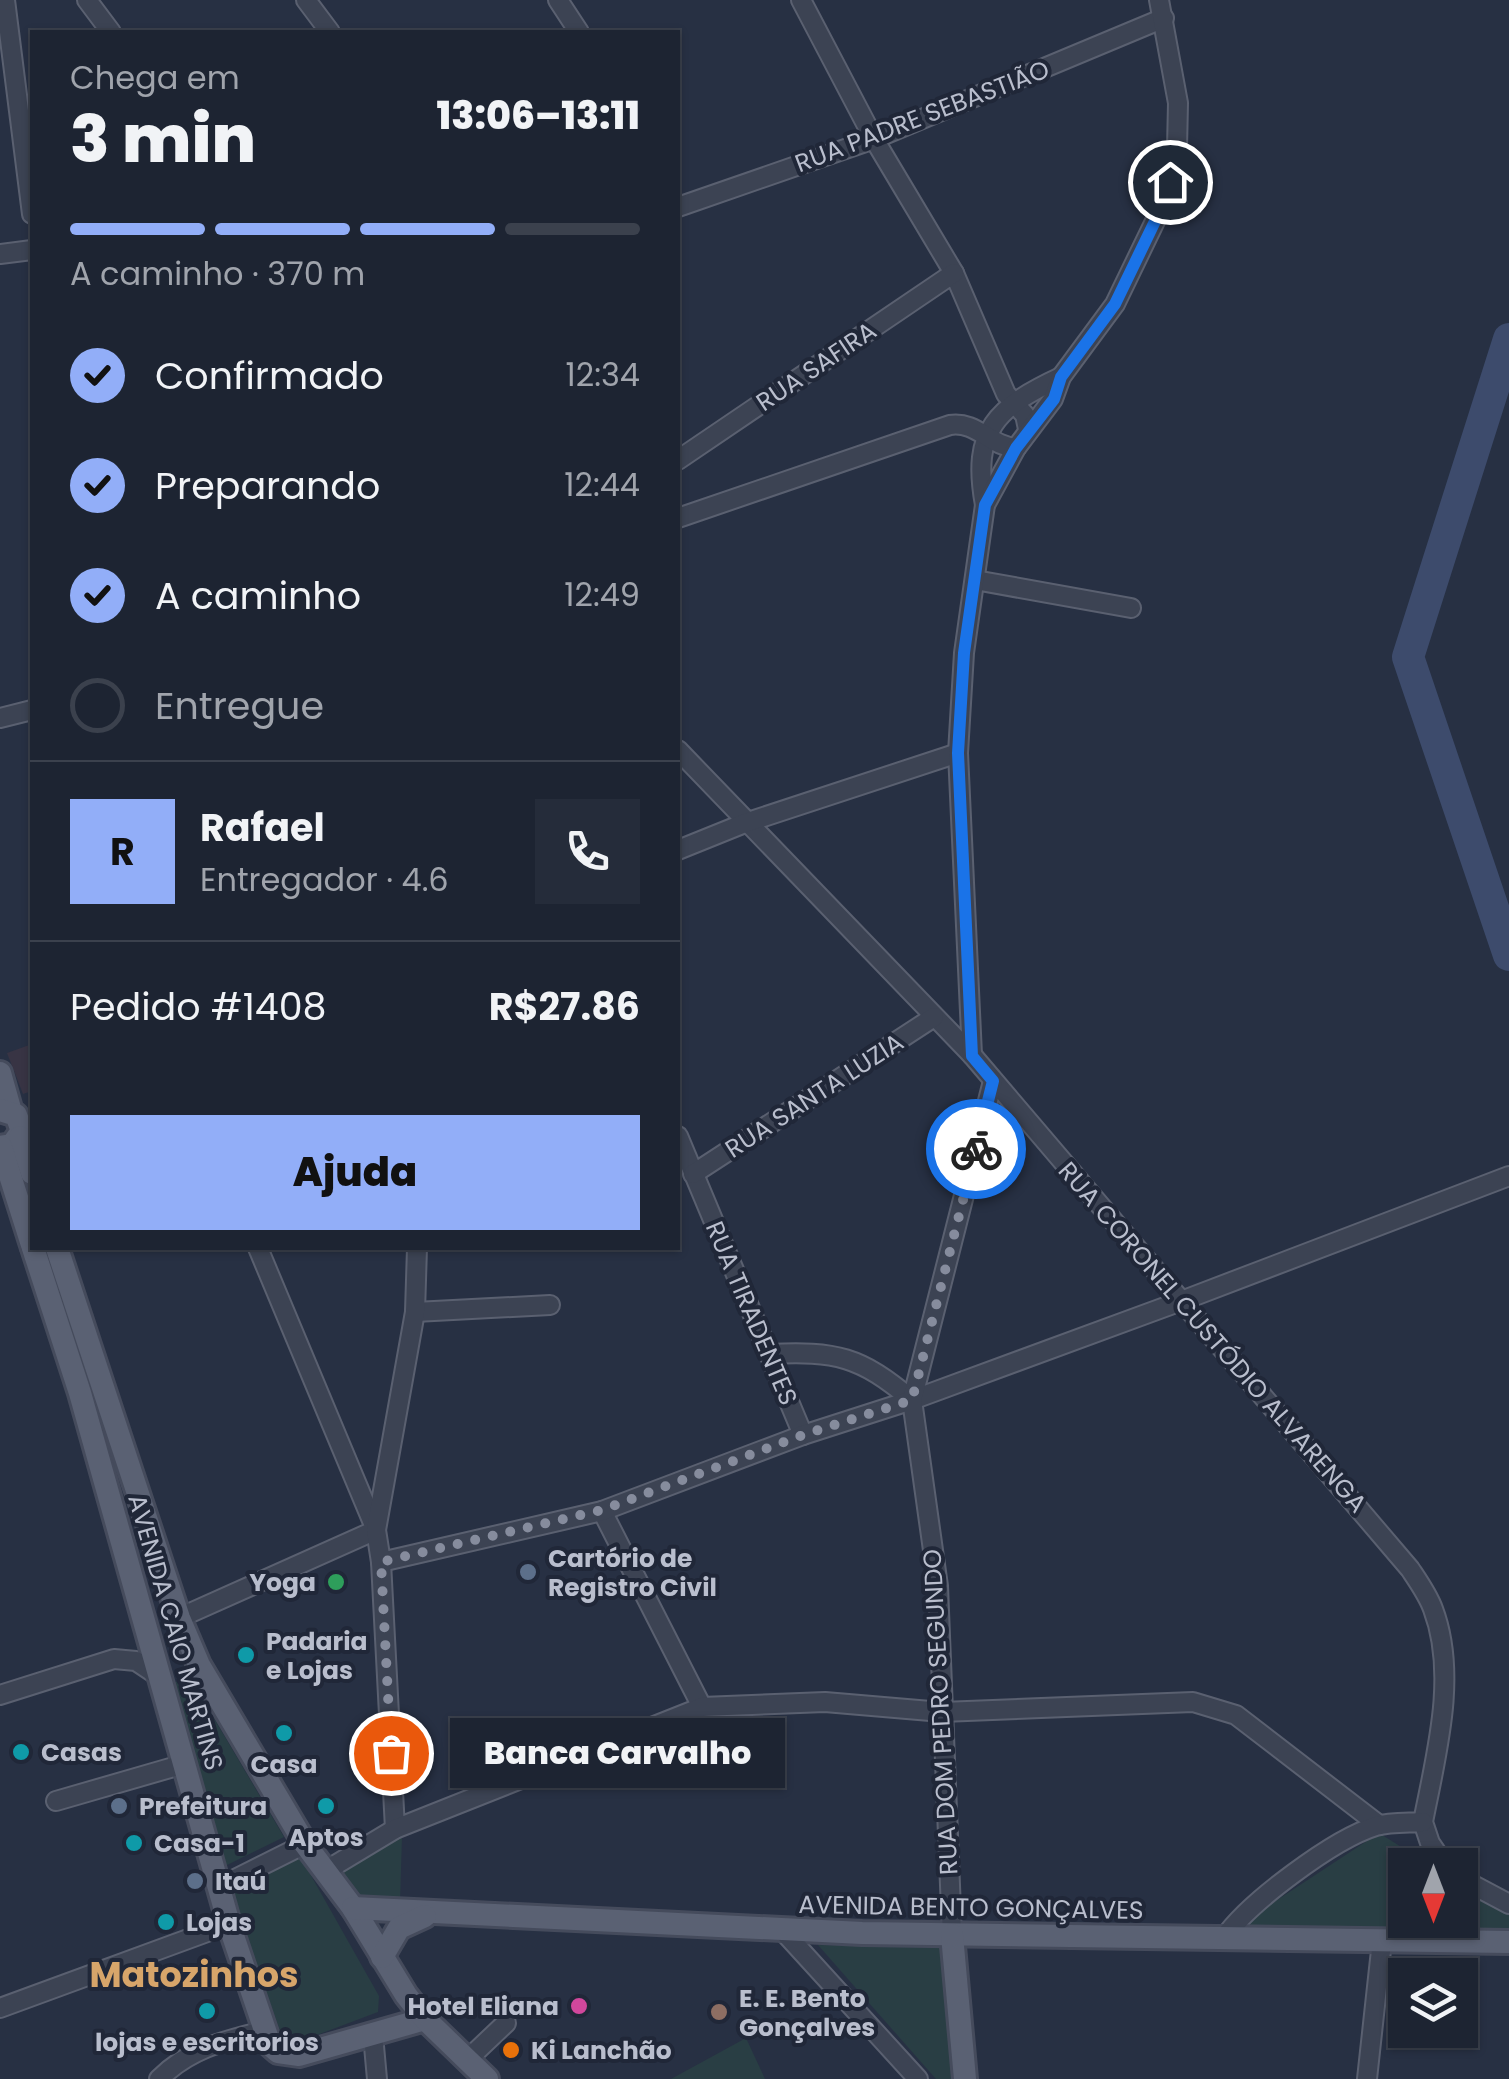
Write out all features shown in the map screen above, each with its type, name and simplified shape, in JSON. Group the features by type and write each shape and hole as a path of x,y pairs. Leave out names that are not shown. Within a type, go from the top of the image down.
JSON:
{"main road":[{"name":"AVENIDA CAIO MARTINS","path":"0,1073 30,1229"},
{"name":"AVENIDA CAIO MARTINS","path":"12,1124 30,1168"},
{"name":"AVENIDA CAIO MARTINS","path":"34,1250 80,1392 229,1924 264,2031"},
{"name":"AVENIDA CAIO MARTINS","path":"58,1250 179,1618 199,1664 305,1844 327,1870 406,1995 487,2079"},
{"path":"158,1675 176,1664 199,1664"},
{"name":"AVENIDA BENTO GONÇALVES","path":"352,1908 784,1931 1509,1942"},
{"path":"382,1957 399,1928 433,1913"},
{"path":"952,1935 965,2079"},
{"path":"264,2031 278,2052 299,2055 425,2019"}],"street":[{"path":"5,0 30,198"},
{"path":"87,0 110,30"},
{"path":"306,0 328,30"},
{"path":"558,0 577,30"},
{"path":"800,0 874,139 954,273 1013,405 1025,415 1028,430"},
{"path":"985,505 1016,448 1054,399 1061,377 1115,304 1159,213 1177,148 1178,103 1162,9"},
{"name":"RUA PADRE SEBASTIÃO","path":"683,205 874,139 1162,9"},
{"path":"0,254 30,250"},
{"name":"RUA SAFIRA","path":"680,459 954,273"},
{"path":"972,1056 958,753 964,653 985,505 981,476 987,436 996,418 1061,377"},
{"path":"680,515 950,426 972,426 1005,447 1016,448"},
{"path":"974,580 1131,608"},
{"path":"0,718 30,710"},
{"name":"RUA CORONEL CUSTÓDIO ALVARENGA","path":"680,752 972,1056 1410,1569 1433,1606 1441,1636 1445,1688 1423,1822"},
{"path":"680,849 745,823 958,753"},
{"name":"RUA SANTA LUZIA","path":"694,1174 934,1017"},
{"name":"RUA DOM PEDRO SEGUNDO","path":"952,1935 938,1586 912,1400 993,1081"},
{"name":"RUA TIRADENTES","path":"680,1141 803,1435"},
{"path":"381,1562 602,1510 1184,1300 1509,1176"},
{"path":"259,1250 376,1530 395,1829"},
{"path":"376,1530 415,1312 416,1250"},
{"path":"415,1312 550,1305"},
{"path":"769,1354 814,1352 849,1359 878,1371 912,1400"},
{"path":"602,1510 702,1707"},
{"path":"179,1618 376,1530"},
{"path":"0,1693 114,1659 136,1661 158,1675"},
{"path":"327,1870 395,1829 702,1707 826,1702 942,1712 1193,1702 1236,1714 1379,1825"},
{"path":"56,1801 184,1764"},
{"path":"1224,1938 1280,1885 1346,1838 1379,1825 1423,1822 1433,1848"},
{"path":"219,1887 305,1844"},
{"path":"1478,1888 1509,1904"},
{"path":"0,2008 229,1924"},
{"path":"784,1931 918,2079"},
{"path":"1367,2079 1382,1940"},
{"path":"467,2060 506,2023"},
{"path":"159,2079 187,2055 206,2045 264,2031"},
{"path":"373,2035 377,2079"}],"shaded area":[{"path":"30,1045 30,1092 23,1094 7,1053"}],"green space":[{"path":"189,1676 284,1837 225,1866 169,1685"},
{"path":"1379,1833 1403,1848 1388,1848 1388,1930 1236,1927"},
{"path":"402,1836 400,1903 360,1902 340,1872"},
{"path":"300,1856 379,1996 378,2012 293,2044 280,2031 231,1891"},
{"path":"1478,1894 1509,1914 1509,1933 1478,1932"},
{"path":"818,1945 940,1947 953,2079 936,2079"},
{"path":"746,2038 765,2079 671,2079"}],"waterway":[{"path":"1509,339 1408,657 1509,955"}],"way so far":[{"path":"391,1753 381,1562 602,1510 803,1435 912,1400 976,1149"}],"place":[{"name":"Cartório de Registro Civil","path":"528,1572"},
{"name":"Yoga","path":"336,1582"},
{"name":"Padaria e Lojas","path":"246,1655"},
{"name":"Casa","path":"284,1733"},
{"name":"Casas","path":"21,1752"},
{"name":"Banca Carvalho","path":"391,1753"},
{"name":"Prefeitura","path":"119,1806"},
{"name":"Aptos","path":"326,1806"},
{"name":"Casa-1","path":"134,1843"},
{"name":"Itaú","path":"195,1881"},
{"name":"Lojas","path":"166,1922"},
{"name":"Hotel Eliana","path":"579,2006"},
{"name":"lojas e escritorios","path":"207,2011"},
{"name":"E. E. Bento Gonçalves","path":"719,2012"},
{"name":"Ki Lanchão","path":"511,2050"}],"district":[{"name":"Matozinhos","path":"194,1975"}],"route":[{"path":"976,1149 993,1081 972,1056 958,753 964,653 985,505 1016,448 1054,399 1061,377 1115,304 1170,182"}]}
